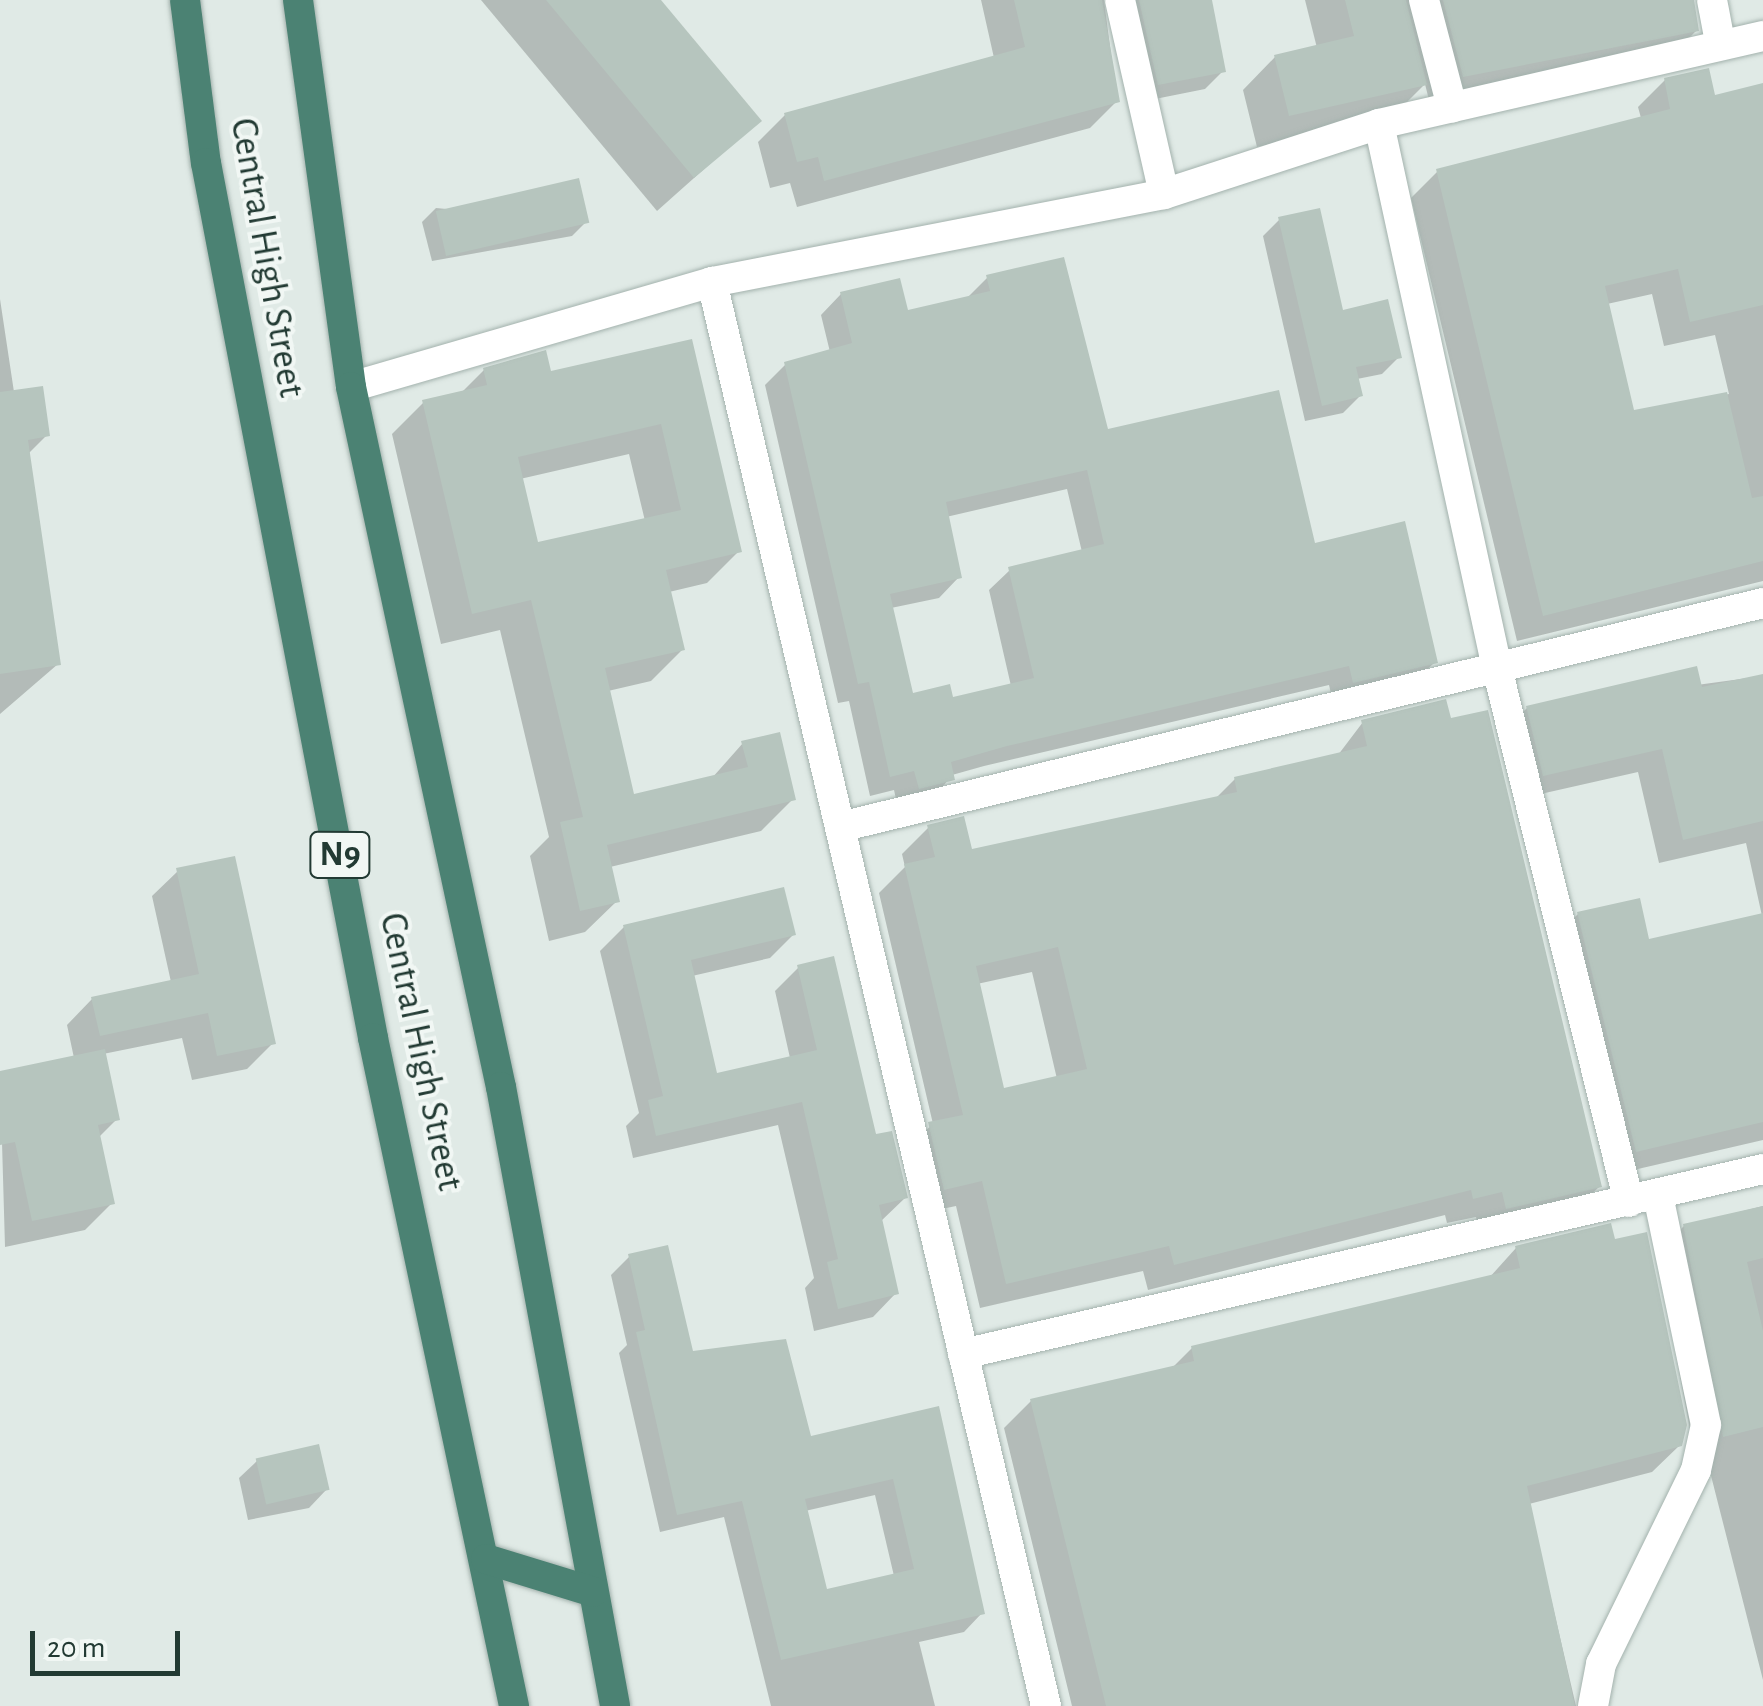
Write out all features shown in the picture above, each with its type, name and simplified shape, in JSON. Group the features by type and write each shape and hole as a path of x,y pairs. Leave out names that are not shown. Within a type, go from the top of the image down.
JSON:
{"highway":[{"name":"Central High Street","path":"185,0 206,163 373,1038 486,1558 514,1706"},
{"name":"Central High Street","path":"298,0 351,387 501,1087 616,1706"},
{"path":"486,1558 593,1592"}],"street":[{"path":"1120,0 1164,194"},
{"path":"1424,0 1452,108"},
{"path":"1712,0 1720,42"},
{"path":"351,387 712,282 1164,194 1379,124 1720,42 1763,36"},
{"path":"1379,124 1497,668 1706,1425 1696,1470 1602,1664 1594,1706"},
{"path":"712,282 1046,1706"},
{"path":"840,827 1763,603"},
{"path":"963,1354 1763,1169"}],"building":[{"path":"546,0 661,0 762,121 694,178"},
{"path":"1014,0 1102,0 1120,102 824,181 818,157 797,162 784,113 1025,47"},
{"path":"1139,0 1212,0 1226,72 1158,85"},
{"path":"1345,0 1406,0 1427,85 1289,116 1274,55 1354,36"},
{"path":"1443,0 1694,0 1699,31 1463,77"},
{"path":"1709,68 1715,95 1763,83 1763,305 1690,322 1678,269 1605,286 1634,410 1727,392 1752,498 1763,496 1763,561 1543,616 1436,169 1670,109 1664,78"},
{"path":"579,178 589,223 446,256 436,211"},
{"path":"1320,208 1343,310 1388,299 1402,358 1356,367 1363,396 1322,406 1278,217"},
{"path":"1064,257 1108,429 1279,390 1315,543 1405,521 1438,663 1353,683 1349,666 1007,746 951,762 955,780 919,789 914,771 890,777 869,682 858,684 784,362 852,343 840,292 900,278 908,310 990,291 986,275","holes":["1087,470 1104,544 1008,567 1034,678 953,697 950,684 913,693 890,594 962,578 946,502"]},
{"path":"692,339 742,552 666,570 685,650 605,668 634,794 748,767 741,741 780,732 796,800 607,845 620,902 580,911 560,822 583,817 531,600 472,614 422,400 487,385 483,368 546,350 551,371","holes":["661,424 681,510 538,542 518,457"]},
{"path":"43,386 50,436 28,440 61,665 0,674 0,392"},
{"path":"1697,666 1702,687 1763,674 1763,821 1683,840 1662,749 1543,776 1526,706"},
{"path":"1446,699 1451,718 1488,710 1602,1187 1506,1209 1502,1192 1473,1199 1471,1190 1174,1265 1169,1246 1006,1284 982,1181 944,1190 928,1122 963,1115 904,864 935,857 927,825 964,816 972,849 1237,792 1234,777 1367,746 1361,720","holes":["1058,947 1087,1069 1004,1088 976,966"]},
{"path":"235,856 276,1044 217,1056 208,1013 100,1036 91,997 199,974 176,868"},
{"path":"784,887 796,935 691,960 717,1073 817,1050 797,965 834,956 876,1134 892,1131 908,1198 879,1205 899,1294 838,1309 827,1262 838,1259 802,1102 656,1136 648,1100 663,1096 623,925"},
{"path":"1640,898 1649,939 1763,913 1763,1122 1636,1152 1577,912"},
{"path":"105,1049 120,1120 98,1125 115,1204 32,1221 15,1142 0,1145 0,1071"},
{"path":"1763,1206 1763,1258 1747,1262 1763,1331 1763,1427 1723,1437 1683,1224"},
{"path":"1611,1223 1615,1239 1647,1232 1687,1425 1682,1446 1527,1486 1575,1706 1106,1706 1030,1399 1194,1361 1191,1346 1520,1268 1515,1246"},
{"path":"668,1245 693,1351 786,1339 811,1436 939,1406 985,1614 781,1660 742,1501 677,1515 636,1332 645,1330 628,1254","holes":["893,1479 914,1569 827,1589 805,1499"]},
{"path":"319,1444 330,1490 266,1504 256,1459"}]}
